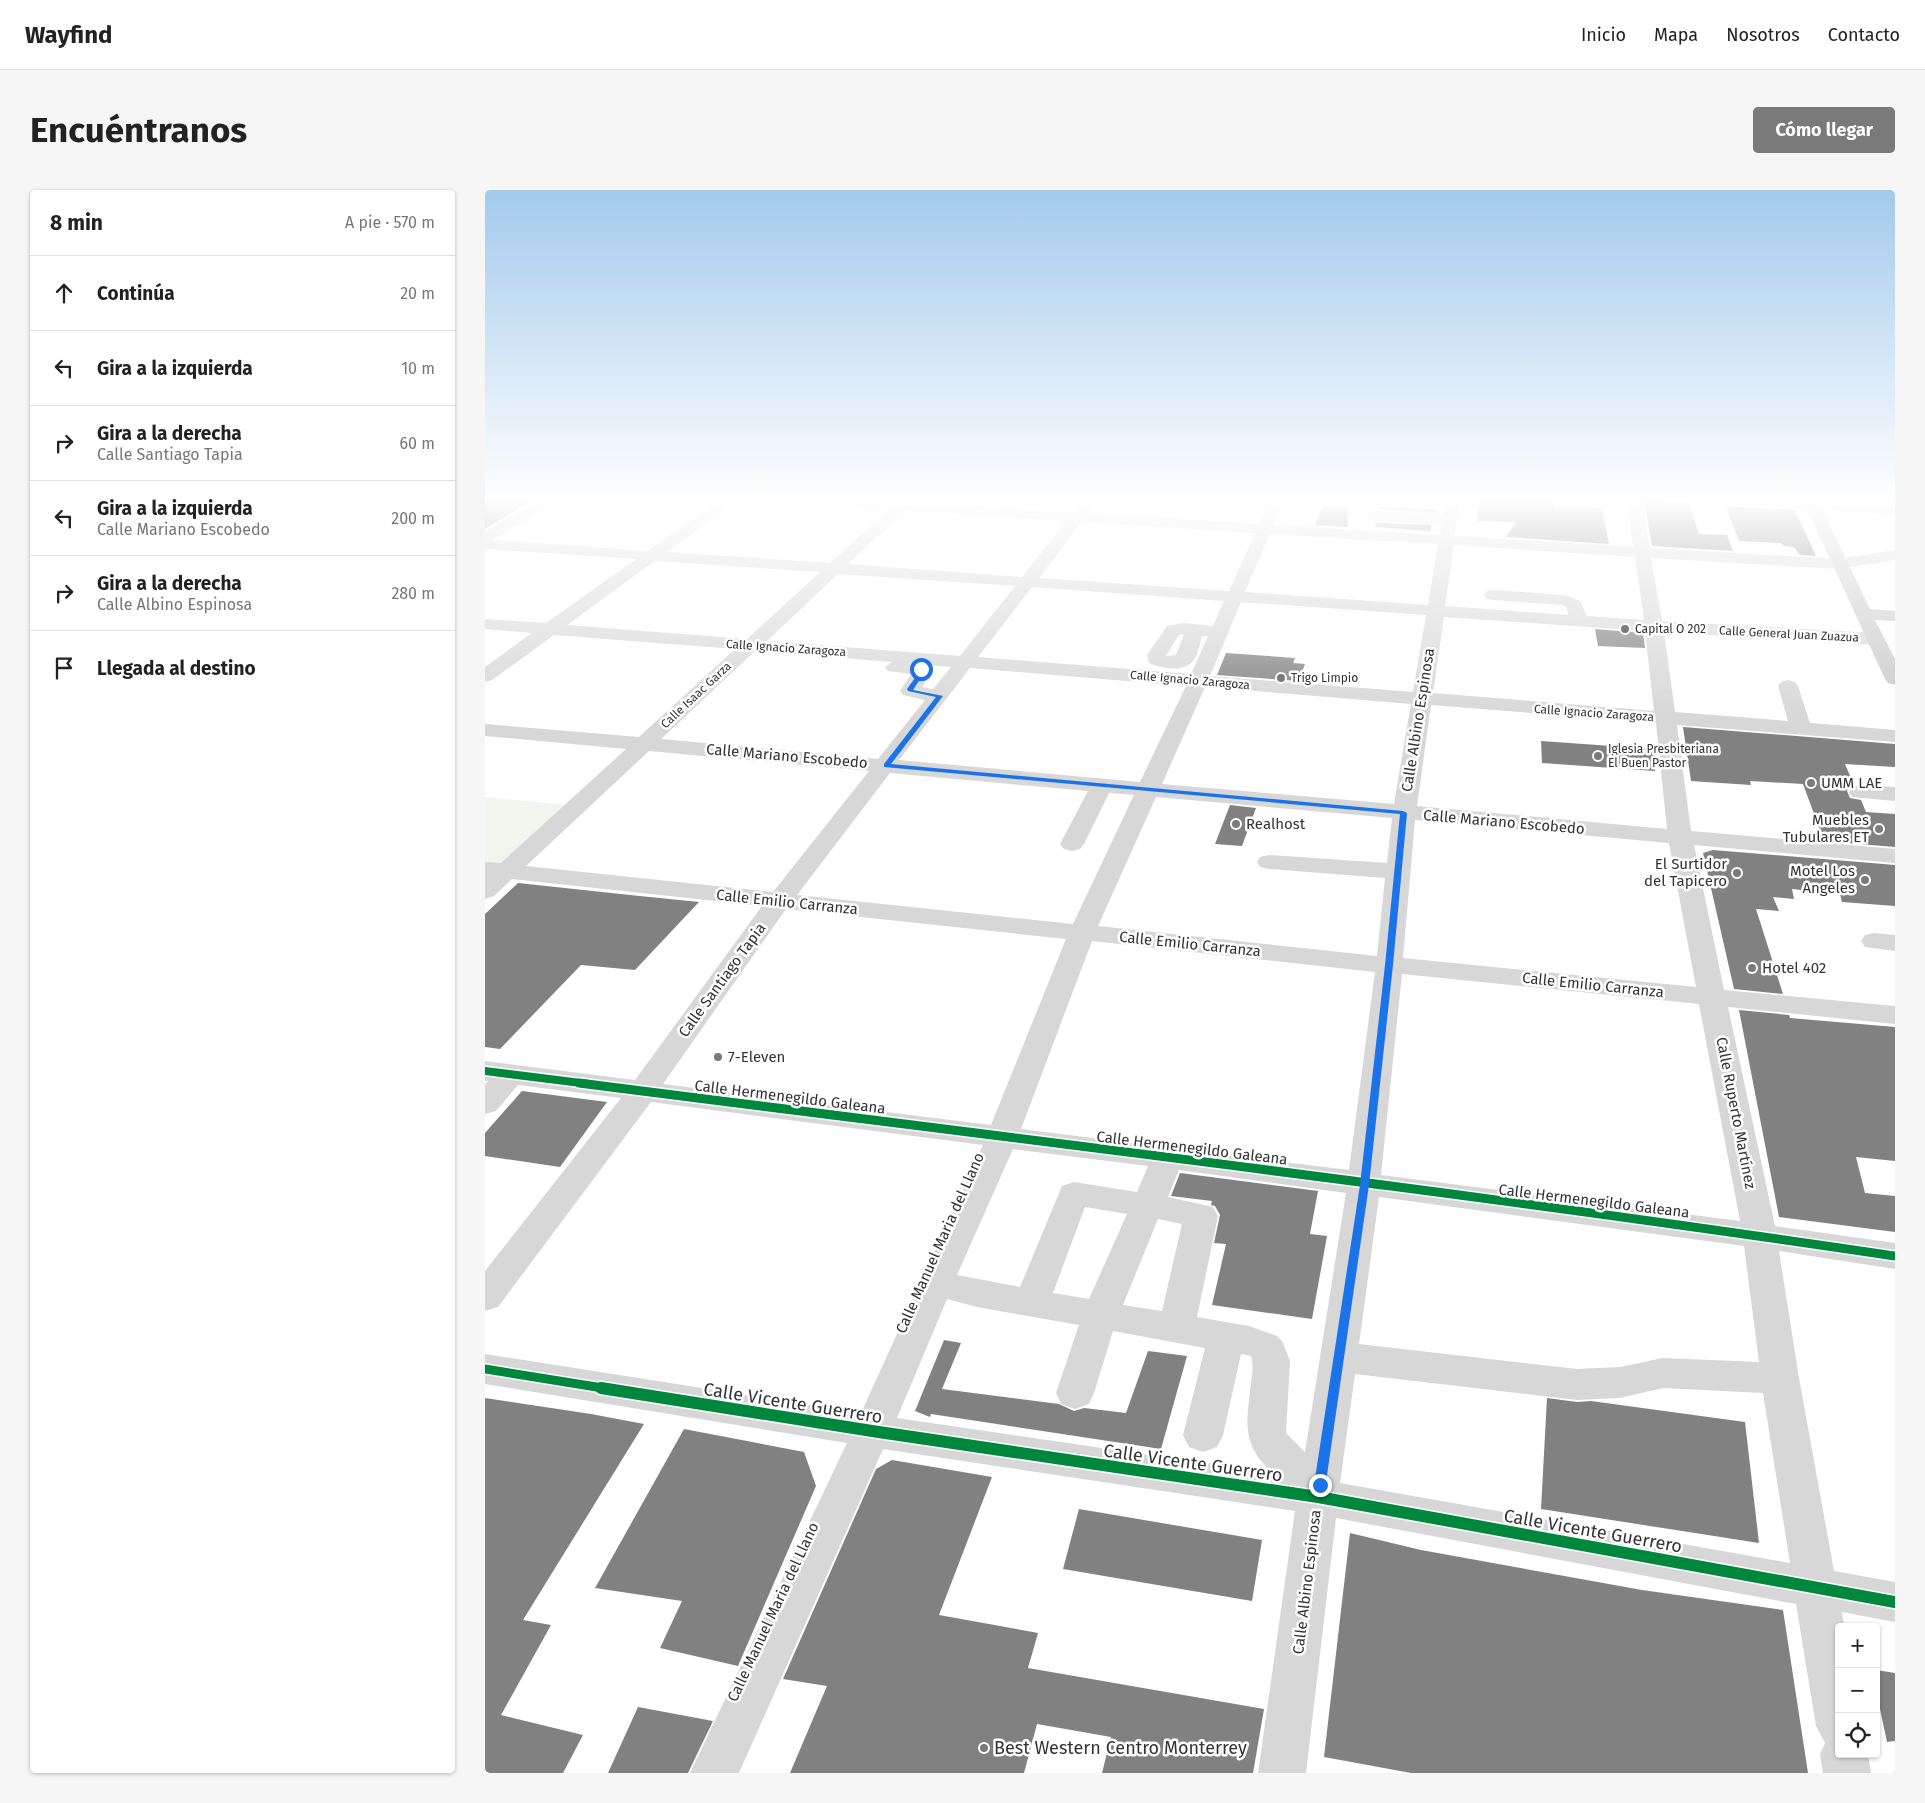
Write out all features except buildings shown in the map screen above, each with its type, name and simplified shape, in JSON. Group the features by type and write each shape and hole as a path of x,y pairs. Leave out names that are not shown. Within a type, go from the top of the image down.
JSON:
{"main road":[{"path":"1844,574 1895,679"},
{"path":"1863,614 1895,616"},
{"name":"Calle General Juan Zuazua","path":"1875,639 1895,635"}],"street":[{"path":"485,676 627,574"},
{"name":"Calle Isaac Garza","path":"485,891 495,870 645,743 827,574"},
{"name":"Calle General Juan Zuazua","path":"914,574 1578,621 1875,639"},
{"name":"Calle Santiago Tapia","path":"485,1297 642,1092 779,901 1033,574"},
{"name":"Calle Manuel Maria del Llano","path":"714,1773 872,1431 936,1283 1002,1138 1082,932 1198,681 1207,631 1222,596 1236,574"},
{"name":"Calle Albino Espinosa","path":"1282,1773 1319,1491 1364,1185 1389,965 1403,813 1442,574"},
{"name":"Calle Ruperto Martínez","path":"1645,574 1654,626 1680,837 1760,1236 1780,1378 1837,1713"},
{"path":"1493,595 1573,602 1576,606 1578,621"},
{"path":"1140,603 1200,606 1222,596"},
{"name":"Calle Ignacio Zaragoza","path":"485,624 900,656 971,655 1067,670 1169,670 1198,681 1895,736"},
{"path":"1169,670 1161,661 1155,658 1170,632 1176,629 1207,631"},
{"path":"900,656 894,667 923,670 910,689 911,691 940,696"},
{"path":"1788,686 1801,729"},
{"name":"Calle Mariano Escobedo","path":"485,730 1895,856"},
{"path":"1073,844 1101,785"},
{"path":"1860,792 1895,794"},
{"path":"1269,862 1397,871"},
{"name":"Calle Emilio Carranza","path":"495,870 1389,965 1895,1015"},
{"path":"485,1104 498,1073"},
{"name":"Calle Hermenegildo Galeana","path":"498,1073 1168,1158 1760,1236 1895,1256"},
{"path":"1075,1393 1100,1316 1168,1158"},
{"path":"1031,1303 1077,1184 1147,1205 1201,1216 1176,1329"},
{"path":"936,1283 1031,1303 1226,1337 1265,1346 1270,1352 1272,1362 1267,1405 1267,1436 1288,1462 1319,1491"},
{"path":"1203,1435 1226,1337"},
{"path":"1339,1357 1561,1383 1599,1385 1645,1379 1663,1373 1780,1378"},
{"name":"Calle Vicente Guerrero","path":"485,1369 872,1431 1319,1491 1895,1602"},
{"path":"1845,1758 1847,1773"}],"shaded area":[{"path":"485,797 579,806 506,871 485,869"}],"cycle path":[{"path":"485,1071 1168,1158 1760,1236 1895,1256"},
{"path":"485,1369 872,1431 1318,1497 1895,1602"}],"place":[{"name":"Capital O 202","path":"1625,629"},
{"name":"Trigo Limpio","path":"1281,678"},
{"name":"Iglesia Presbiteriana El Buen Pastor","path":"1598,756"},
{"name":"UMM LAE","path":"1811,783"},
{"name":"Realhost","path":"1236,824"},
{"name":"Muebles Tubulares ET","path":"1879,829"},
{"name":"El Surtidor del Tapicero","path":"1737,873"},
{"name":"Motel Los Angeles","path":"1865,880"},
{"name":"Hotel 402","path":"1752,968"},
{"name":"7-Eleven","path":"718,1057"},
{"name":"Best Western Centro Monterrey","path":"984,1748"}],"route":[{"path":"921,669 923,670 910,689 912,693 940,696 886,765 1403,813 1389,965 1364,1185 1320,1485"}]}
